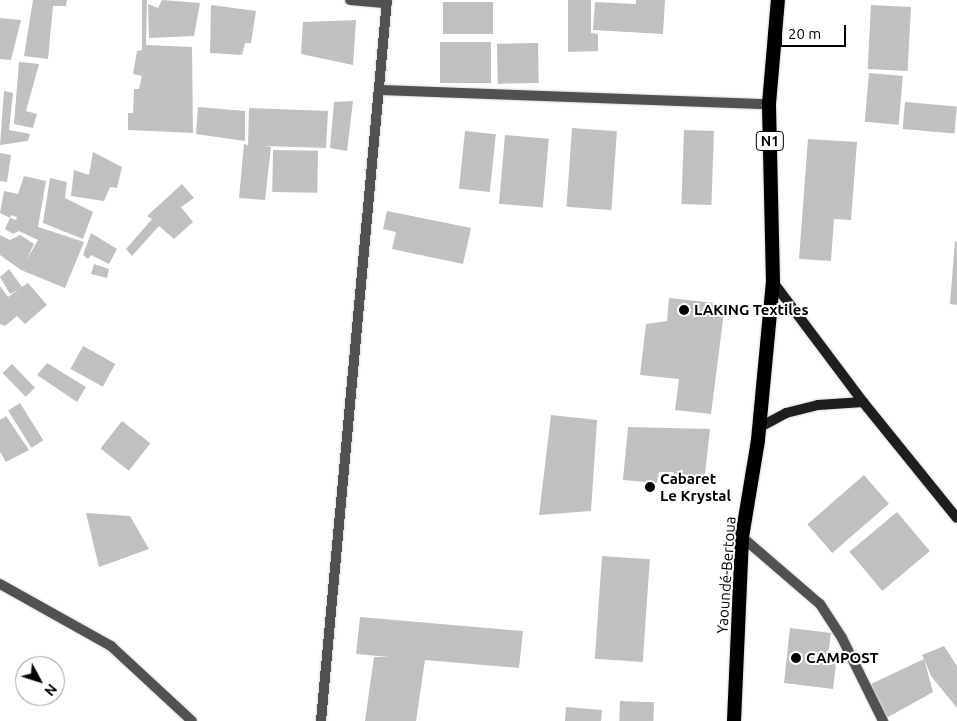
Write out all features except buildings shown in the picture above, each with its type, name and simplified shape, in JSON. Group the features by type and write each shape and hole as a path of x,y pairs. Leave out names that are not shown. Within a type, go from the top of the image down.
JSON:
{"highway":[{"name":"N1","path":"773,282 769,104 778,0"},
{"name":"Yaoundé-Bertoua","path":"734,721 742,537 758,440 773,282"}],"main road":[{"path":"773,282 863,402 957,518"},
{"path":"758,440 760,427 786,413 818,405 863,402"}],"street":[{"path":"321,721 387,2 350,0"},
{"path":"379,90 769,104"},
{"path":"742,537 820,604 842,638 883,721"},
{"path":"0,584 111,646 192,721"}],"place":[{"name":"LAKING Textiles","path":"684,310"},
{"name":"Cabaret Le Krystal","path":"650,487"},
{"name":"CAMPOST","path":"796,658"}]}
